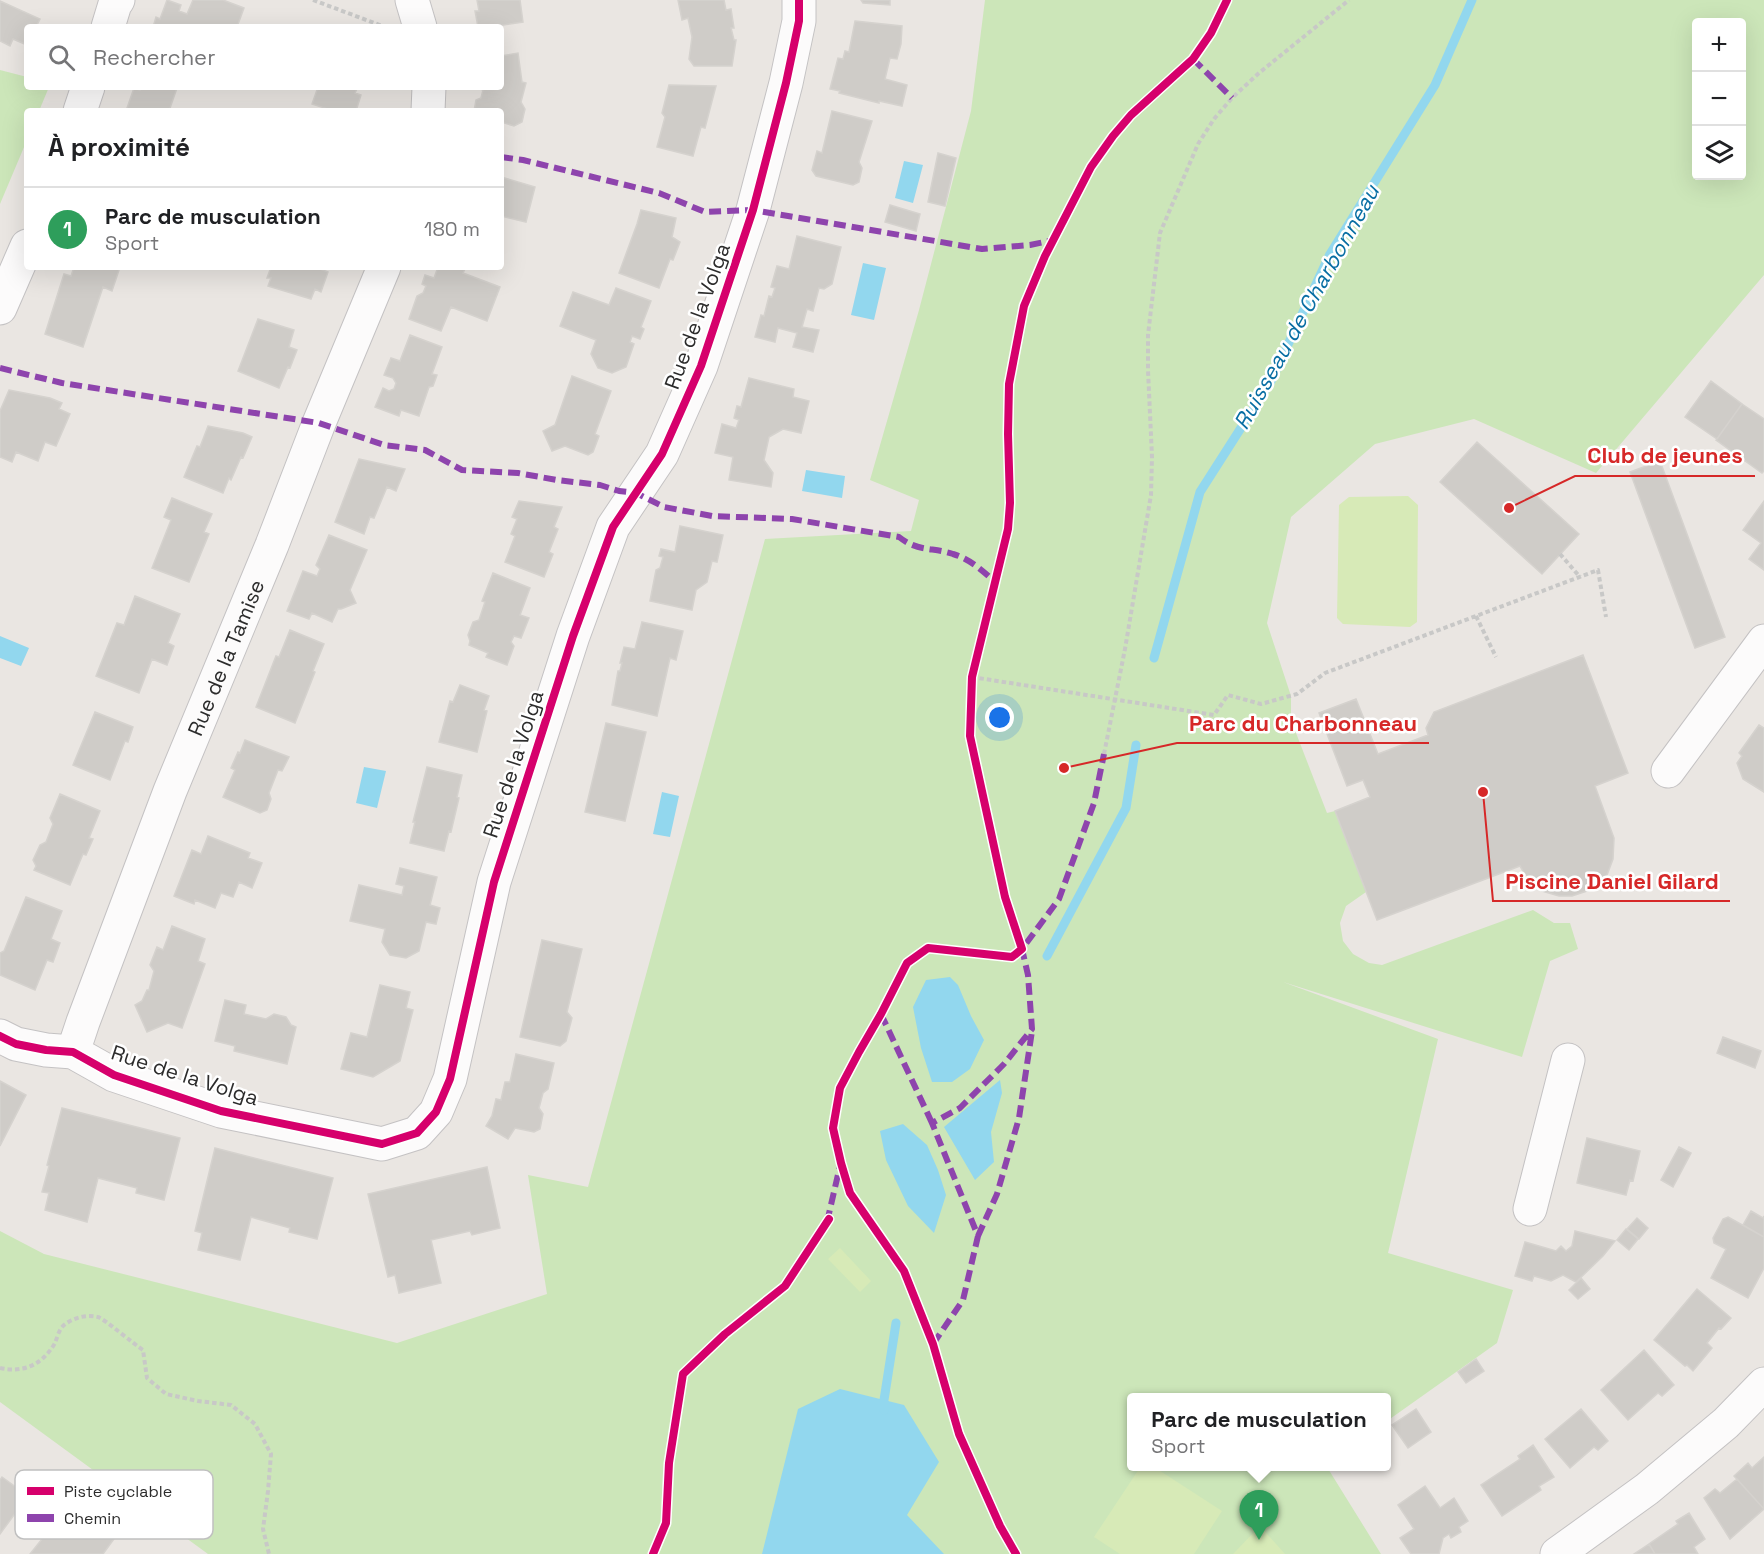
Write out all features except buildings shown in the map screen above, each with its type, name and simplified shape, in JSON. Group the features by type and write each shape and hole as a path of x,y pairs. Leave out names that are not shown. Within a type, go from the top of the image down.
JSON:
{"street":[{"path":"411,0 419,24"},
{"name":"Rue de la Volga","path":"0,1036 16,1044 73,1052 114,1075 222,1111 382,1144 417,1133 436,1112 450,1079 494,882 573,636 613,527 662,454 701,366 753,210 786,83 799,21 799,0"},
{"path":"81,108 87,90"},
{"path":"428,108 429,90"},
{"path":"0,308 24,253"},
{"name":"Rue de la Tamise","path":"73,1052 170,791 383,270"},
{"path":"1668,771 1764,640"},
{"path":"1530,1209 1568,1060"},
{"path":"1557,1554 1647,1489 1726,1424 1764,1384"}],"path":[{"path":"313,0 377,24"},
{"path":"1104,754 1125,649 1151,495 1149,335 1160,233 1194,153 1214,119 1232,98 1259,73 1349,0"},
{"path":"1560,554 1580,577"},
{"path":"972,677 1214,715 1228,694 1261,704 1297,694 1325,673 1598,570 1606,617"},
{"path":"1476,616 1496,657"},
{"path":"0,1368 13,1371 28,1368 41,1360 53,1346 63,1327 80,1316 100,1317 143,1350 147,1378 166,1394 231,1405 255,1424 271,1454 263,1529 269,1554"}],"green space":[{"path":"985,0 1764,0 1764,275 1596,473 1474,419 1375,444 1291,517 1267,623 1291,696 1291,720 1327,813 1335,811 1366,892 1346,906 1340,923 1343,941 1353,954 1369,963 1382,965 1533,910 1554,923 1570,923 1578,949 1550,961 1522,1057 1283,982 1438,1039 1388,1253 1513,1290 1497,1343 1391,1418 1391,1393 1127,1393 1127,1471 1329,1471 1381,1554 208,1554 187,1539 213,1539 213,1470 93,1470 0,1402 0,1231 44,1254 397,1343 547,1294 528,1175 588,1187 765,539 911,531 919,500 870,480 919,310 971,111"},
{"path":"0,70 24,76 24,90 48,90 40,108 24,108 24,147 0,204"},
{"path":"1408,496 1418,505 1417,622 1410,627 1343,624 1337,618 1339,505 1349,497"},
{"path":"840,1248 871,1281 860,1292 828,1259"},
{"path":"1138,1471 1160,1471 1222,1511 1194,1554 1120,1554 1094,1537"},
{"path":"1260,1526 1285,1554 1233,1554"}],"water":[{"path":"904,161 923,165 913,203 895,198"},
{"path":"863,263 886,268 874,320 851,315"},
{"path":"806,470 845,476 842,498 802,491"},
{"path":"0,636 29,648 21,666 0,658"},
{"path":"364,767 386,771 377,808 356,803"},
{"path":"662,792 679,796 670,837 653,834"},
{"path":"950,977 958,985 984,1040 970,1069 952,1082 932,1082 921,1048 913,1007 926,980"},
{"path":"1000,1080 1002,1093 991,1132 994,1162 975,1180 944,1127"},
{"path":"903,1124 927,1145 946,1195 934,1233 908,1206 886,1160 880,1131"},
{"path":"840,1389 904,1405 939,1462 907,1515 944,1554 762,1554 798,1409"}],"waterway":[{"name":"Ruisseau de Charbonneau","path":"1154,658 1200,492 1271,381 1330,254 1435,85 1472,0"},
{"name":"Ruisseau de Charbonneau","path":"1047,956 1126,808 1136,745"},
{"path":"884,1410 896,1323"}],"marked path":[{"path":"1193,59 1232,98"},
{"path":"504,157 659,193 705,212 753,210 982,249 1030,245 1054,240"},
{"path":"0,368 62,383 319,423 384,445 425,450 462,470 518,473 600,485 636,493 664,507 712,516 792,519 899,537 912,545 959,556 996,583"},
{"path":"933,1344 963,1300 978,1236 932,1123 960,1108 1004,1064 1032,1029 1028,975 1022,949 1059,899 1094,803 1104,754"},
{"path":"881,1014 932,1123"},
{"path":"978,1236 997,1194 1019,1118 1032,1031"},
{"path":"827,1222 840,1166"}],"cycle path":[{"path":"0,1036 16,1044 73,1052 114,1075 221,1111 382,1144 417,1133 436,1112 450,1079 494,882 573,636 613,527 662,454 701,366 753,210 786,83 799,21 799,0"},
{"path":"1016,1554 1000,1526 959,1434 933,1344 904,1271 850,1193 833,1128 840,1088 907,963 928,948 1012,957 1022,949 1005,897 970,736 972,677 1008,529 1010,503 1009,384 1024,306 1045,256 1091,167 1131,115 1193,59 1211,33 1227,0"},
{"path":"653,1554 666,1523 669,1463 683,1374 725,1334 785,1286 829,1219"}],"place":[{"name":"Club de jeunes","path":"1509,508"},
{"name":"Parc du Charbonneau","path":"1064,768"},
{"name":"Piscine Daniel Gilard","path":"1483,792"},
{"name":"Parc de musculation","path":"1259,1540"}]}
